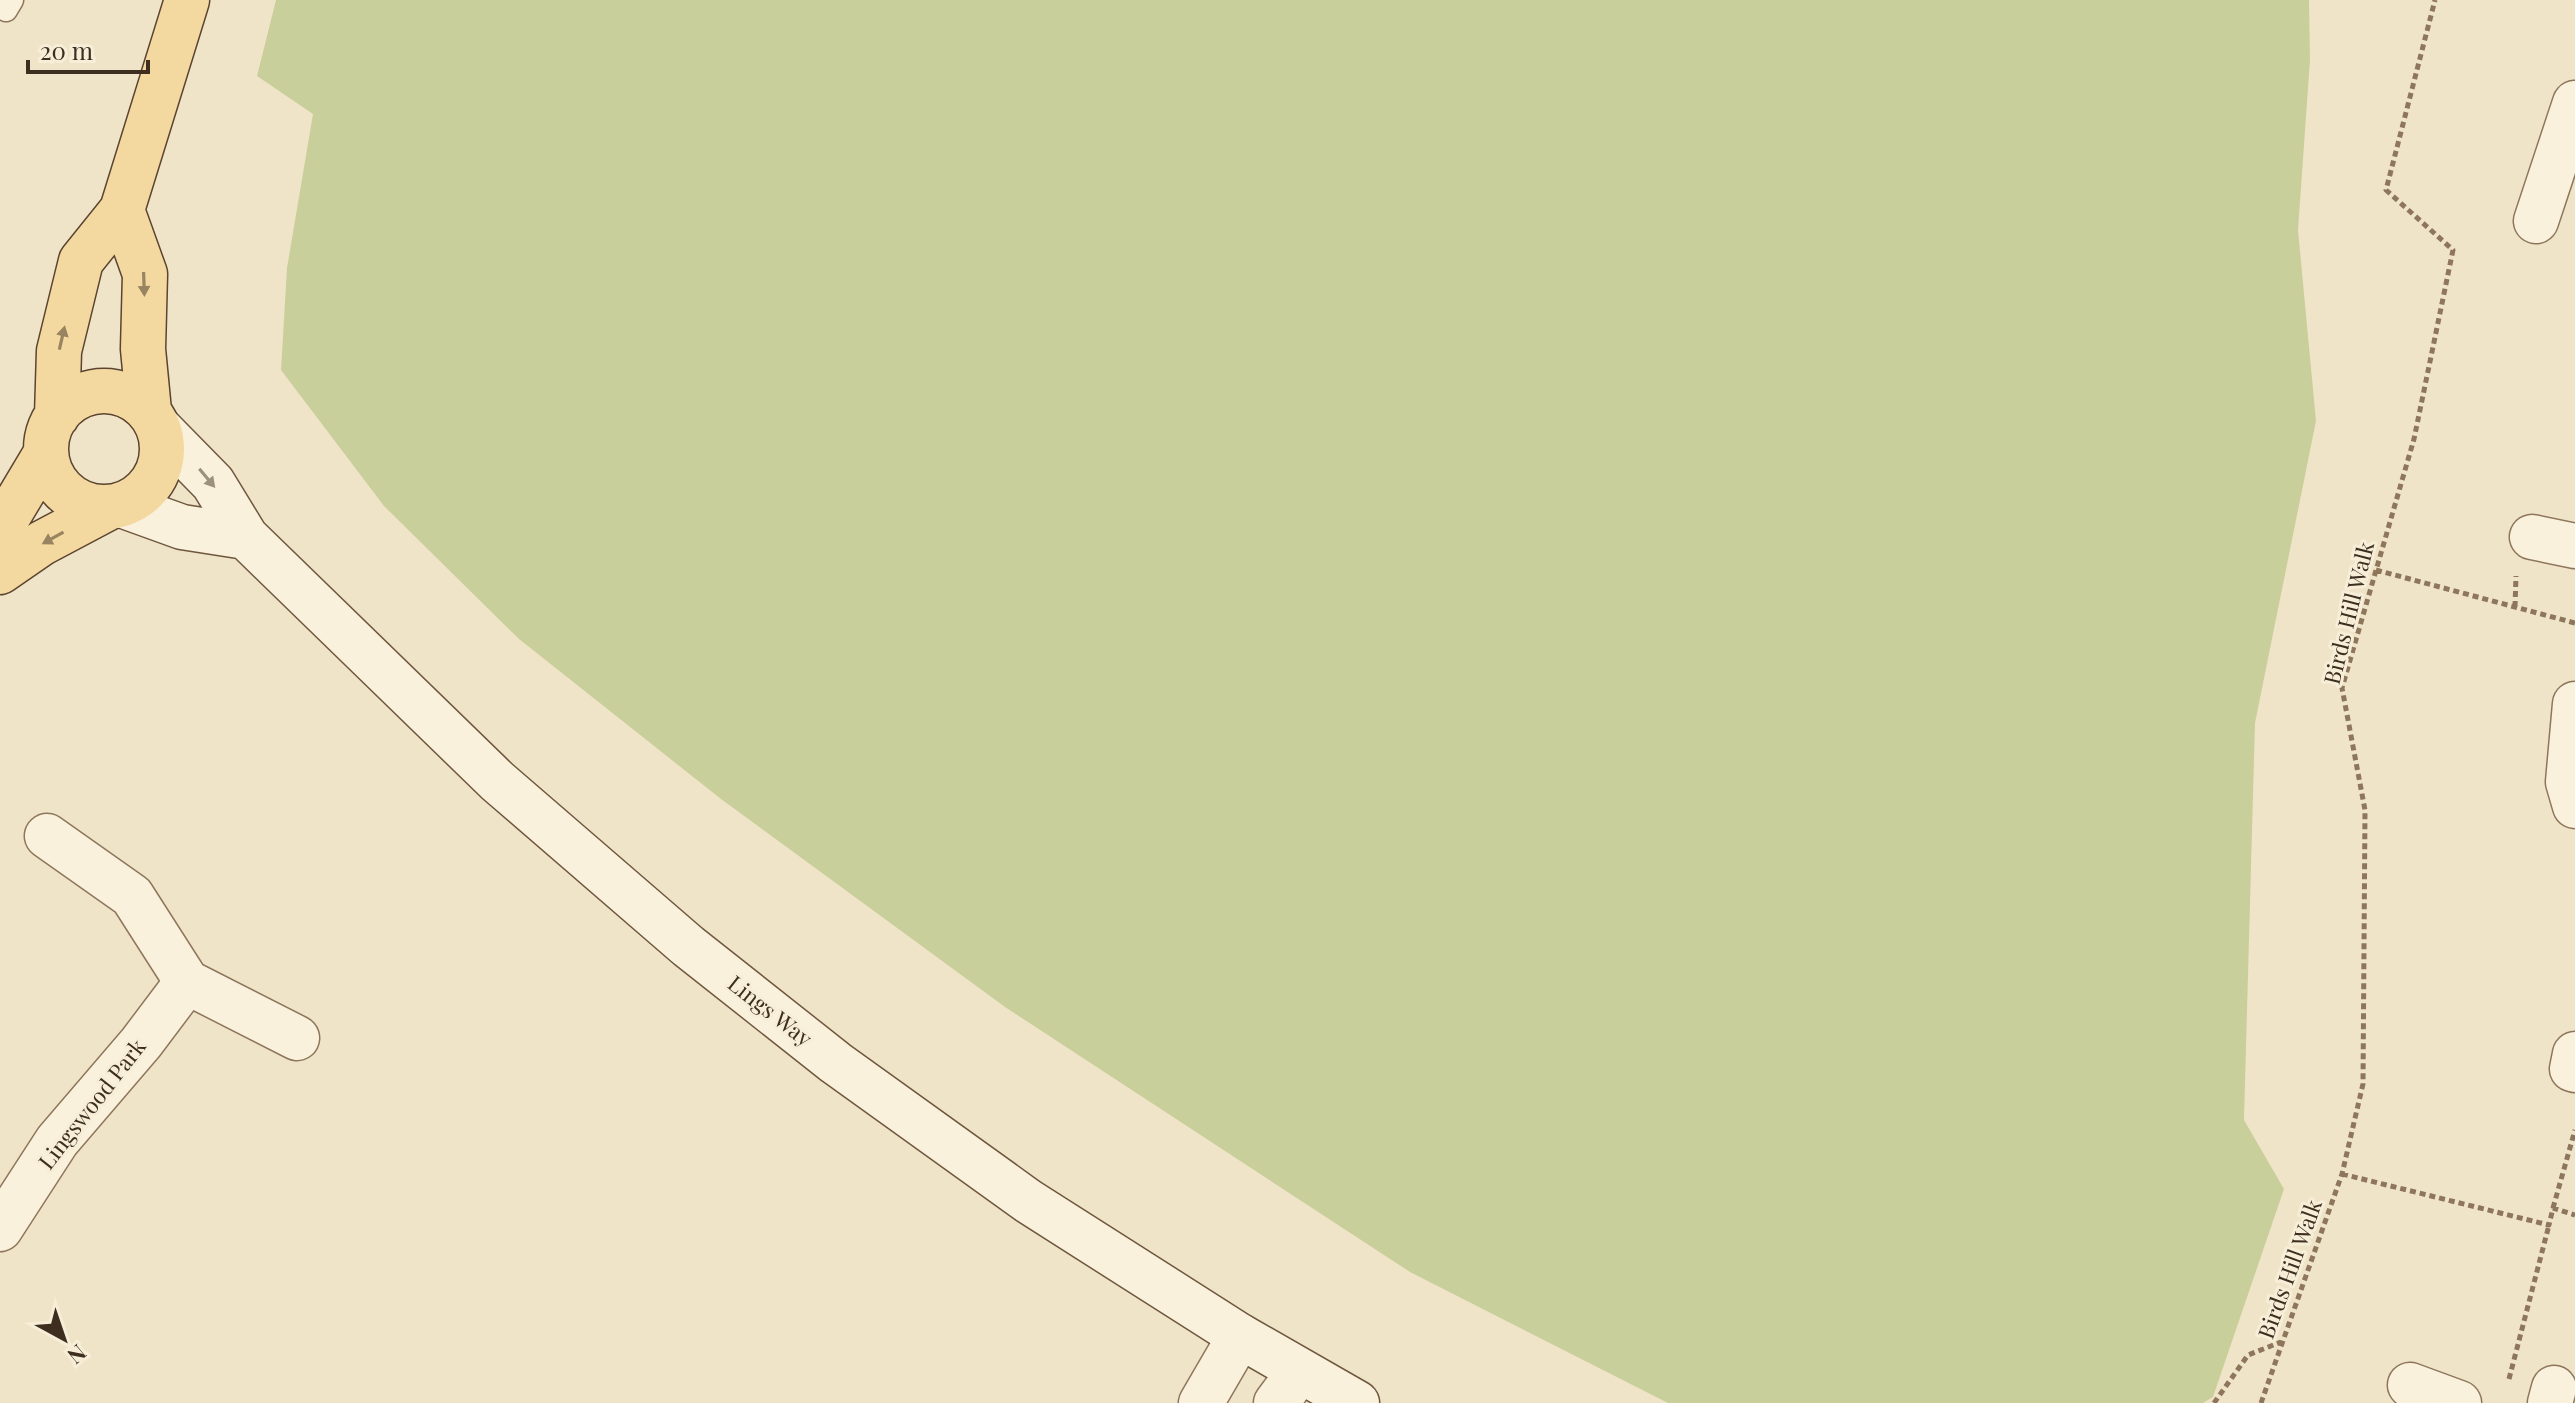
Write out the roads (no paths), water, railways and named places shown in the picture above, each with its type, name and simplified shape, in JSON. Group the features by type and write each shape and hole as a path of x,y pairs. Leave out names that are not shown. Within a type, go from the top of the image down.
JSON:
{"main road":[{"path":"115,506 86,505 65,493 52,475 51,434 59,351 81,261 122,210 187,0"},
{"path":"0,572 42,543 142,494 157,474 163,451 154,419 143,349 145,274 122,210"},
{"path":"0,536 71,401 91,393 112,391 132,398 154,419"}],"street":[{"path":"2536,221 2575,103"},
{"name":"Lings Way","path":"154,419 213,483 246,537 497,781 688,946 836,1063 1028,1201 1240,1336 1288,1388 1357,1403"},
{"path":"115,506 182,527 246,537"},
{"path":"2532,537 2575,546"},
{"path":"2575,704 2568,782 2575,806"},
{"path":"47,836 132,896 187,982 297,1038"},
{"name":"Lingswood Park","path":"0,1229 57,1141 141,1043 187,982"},
{"path":"2575,1054 2572,1069 2575,1070"},
{"path":"1201,1403 1240,1336"},
{"path":"2410,1385 2459,1403"}]}
